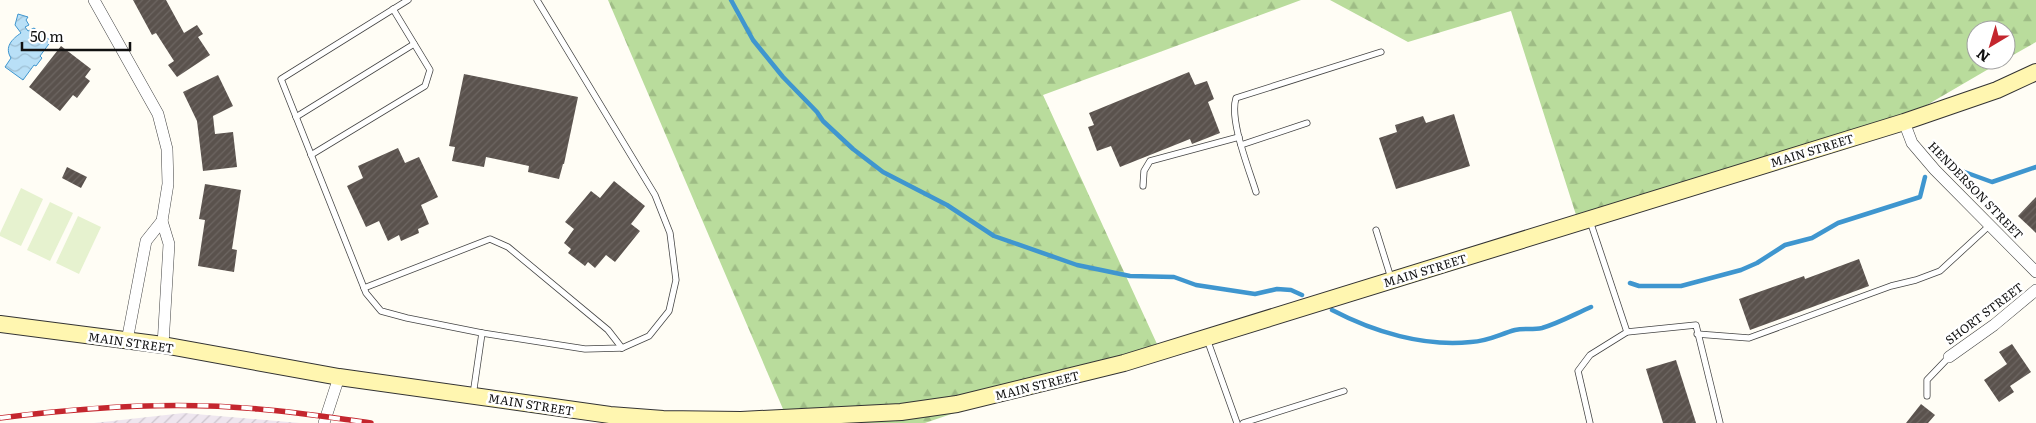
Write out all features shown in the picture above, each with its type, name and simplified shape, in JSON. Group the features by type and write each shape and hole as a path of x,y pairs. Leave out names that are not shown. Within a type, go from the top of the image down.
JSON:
{"main road":[{"name":"MAIN STREET","path":"0,324 162,345 339,377 610,415 663,420 741,422 901,412 957,404 1106,368 1904,122 1998,90 2036,72"}],"street":[{"path":"94,0 158,114 164,132 167,149 168,184 162,221 169,244 162,345"},
{"name":"HENDERSON STREET","path":"1904,122 1912,144 1935,170 2036,272"},
{"path":"127,341 146,241 162,221"},
{"name":"SHORT STREET","path":"1949,357 1994,325 2036,290"},
{"path":"324,423 339,377"}],"lane":[{"path":"408,0 281,79 364,288 381,311 407,318 482,333 585,349 622,348 649,336 668,311 676,280 670,233 654,195 537,0"},
{"path":"311,155 425,86 430,70 393,9"},
{"path":"296,117 414,44"},
{"path":"1256,192 1239,137 1233,106 1236,98 1381,52"},
{"path":"1241,144 1307,123"},
{"path":"1143,186 1144,171 1150,161 1239,137"},
{"path":"1589,219 1627,332"},
{"path":"1697,334 1749,338 1891,286 1916,280 1940,271 1990,225"},
{"path":"1376,230 1392,280"},
{"path":"364,288 490,239 508,247 608,330 622,348"},
{"path":"1590,423 1578,371 1590,355 1627,332 1696,325 1720,423"},
{"path":"473,395 482,333"},
{"path":"1207,337 1237,423"},
{"path":"1927,396 1927,380 1949,357"},
{"path":"1244,423 1344,391"}],"shaded area":[{"path":"184,413 300,423 94,423"}],"green space":[{"path":"608,0 1301,0 1043,95 1157,344 925,423 789,423"},
{"path":"1330,0 2036,0 2036,42 2016,53 2016,20 1966,20 1966,70 1987,70 1908,116 1577,218 1511,11 1408,42"},
{"path":"21,188 43,199 21,246 0,236 0,233"},
{"path":"50,202 73,213 50,261 27,250"},
{"path":"78,216 101,227 79,274 56,263"}],"water":[{"path":"18,14 28,17 26,20 29,25 25,27 28,31 34,28 51,41 40,56 42,58 23,80 5,67 11,58 8,50 10,44 21,33 15,25"}],"building":[{"path":"133,0 166,0 184,33 197,25 203,34 198,37 210,55 177,77 168,65 174,61 156,33 152,35"},
{"path":"61,46 91,69 85,77 90,81 77,98 73,95 60,111 29,87"},
{"path":"1189,72 1195,85 1207,81 1214,99 1208,102 1220,133 1192,144 1190,139 1120,167 1111,146 1097,151 1088,127 1094,125 1089,113"},
{"path":"464,74 578,97 559,179 528,172 529,166 486,157 484,167 452,161 455,147 449,146"},
{"path":"218,75 233,106 213,116 215,134 233,132 237,167 203,171 197,121 183,92"},
{"path":"1454,114 1470,166 1396,189 1379,138 1397,132 1395,125 1423,116 1426,123"},
{"path":"398,148 405,163 419,157 438,197 421,205 429,224 418,229 419,233 401,241 399,235 388,241 379,221 366,227 347,186 363,178 358,166"},
{"path":"67,167 87,177 81,188 62,178"},
{"path":"614,181 645,206 631,224 640,231 615,262 606,255 595,268 588,262 585,266 568,253 571,249 564,243 574,229 565,222 591,191 600,198"},
{"path":"205,184 241,190 232,249 237,250 234,272 198,266 205,220 199,219"},
{"path":"2036,197 2036,233 2018,216"},
{"path":"1859,259 1869,286 1750,330 1739,299 1804,276 1805,279"},
{"path":"2012,344 2031,372 2010,386 2014,392 1999,402 1984,380 2007,364 1999,352"},
{"path":"1676,360 1696,423 1663,423 1646,369"},
{"path":"1921,404 1935,415 1928,423 1906,423"}],"waterway":[{"path":"731,0 753,40 783,77 817,112 823,121 853,149 883,172 947,205 994,236 1077,265 1130,276 1174,277 1196,285 1255,294 1277,289 1291,290 1302,295"},
{"path":"1948,166 1992,182 2036,167"},
{"path":"1630,283 1639,286 1681,286 1741,270 1757,263 1785,245 1812,238 1838,223 1920,197 1925,177"},
{"path":"1332,310 1365,325 1400,336 1417,340 1453,343 1483,340 1518,329 1542,328 1591,307"}],"railway":[{"path":"0,418 97,408 194,405 272,410 371,423"}]}
